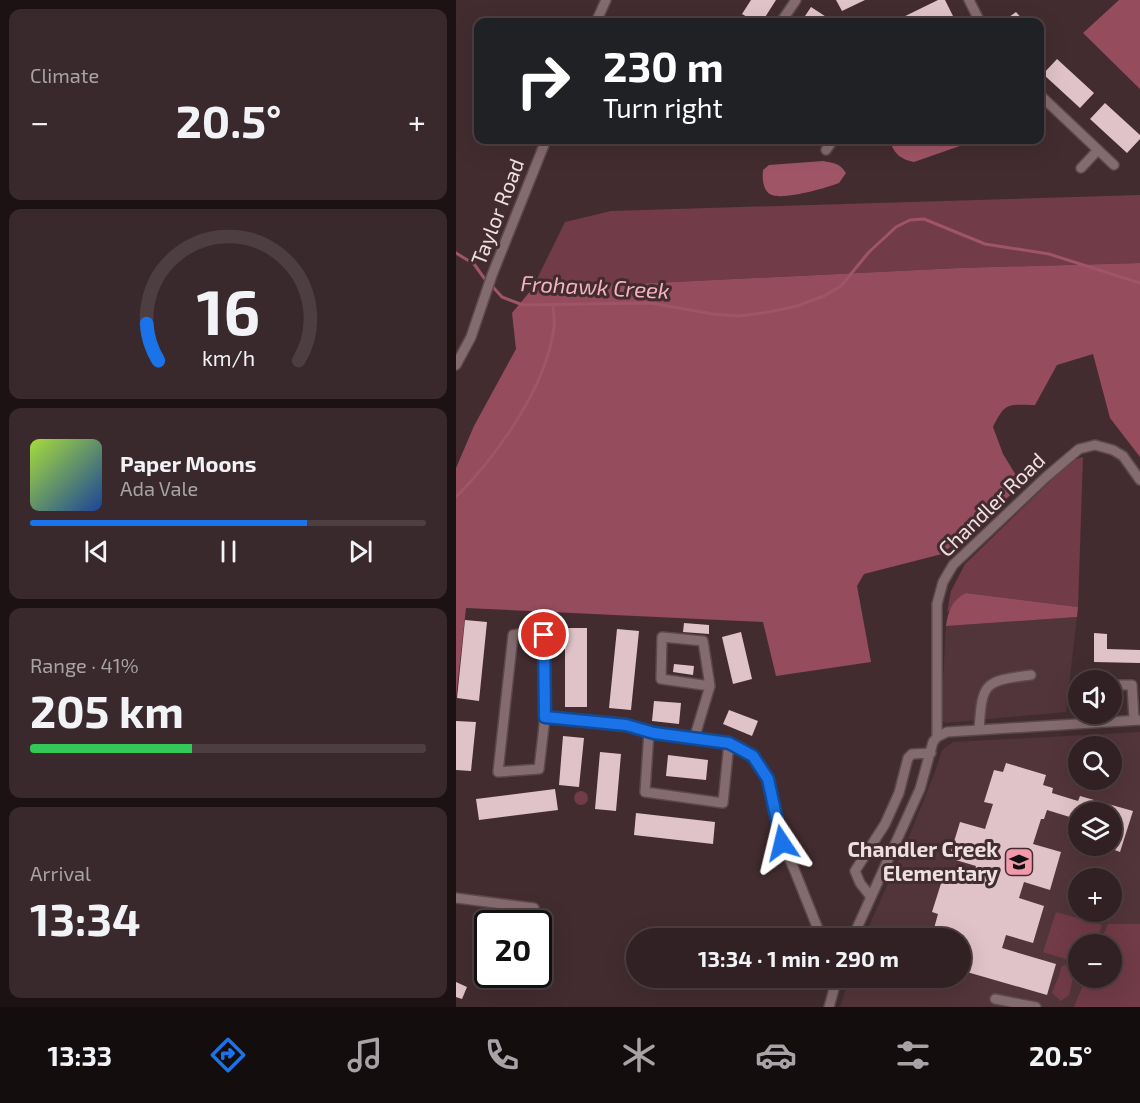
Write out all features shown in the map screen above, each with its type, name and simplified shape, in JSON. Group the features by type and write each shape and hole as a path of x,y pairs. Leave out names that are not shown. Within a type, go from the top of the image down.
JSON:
{"street":[{"path":"598,18 606,0"},
{"path":"784,18 796,0"},
{"path":"969,0 977,18"},
{"path":"1044,99 1114,165"},
{"name":"Taylor Road","path":"456,365 471,337 485,293 544,144"},
{"path":"826,150 830,144"},
{"path":"1081,168 1098,150"},
{"name":"Chandler Road","path":"857,928 915,800 933,742 937,736 937,604 943,582 953,565 1079,449 1095,446 1113,450 1122,456 1140,480"},
{"path":"530,632 544,635 545,717 539,769 498,772 513,635 530,632"},
{"path":"694,739 710,686 703,641 662,637 661,679 710,686"},
{"path":"979,730 982,698 992,683 1000,679 1030,675"},
{"path":"937,736 946,732 1137,720 1132,685 1122,685"},
{"path":"545,717 626,725 649,732 729,743 753,756 768,779 782,843 818,928"},
{"path":"649,732 645,792 723,803 729,743"},
{"path":"871,897 860,883 855,871 885,824 899,792 908,758 912,754 931,753"},
{"path":"899,792 915,800"},
{"path":"456,898 534,908"},
{"path":"829,1007 834,988"},
{"path":"995,999 1036,1007"}],"shaded area":[{"path":"1119,0 1140,0 1140,89 1083,33"},
{"path":"891,144 966,144 914,162 897,154"},
{"path":"823,161 836,164 844,170 846,173 839,183 786,196 772,195 765,188 763,170 769,165"},
{"path":"1140,195 1140,263 958,268 532,289 565,222 611,211"},
{"path":"1140,263 1140,457 1110,418 1093,354 1057,365 1035,405 1009,406 1001,413 993,427 1003,454 1022,485 942,554 864,574 857,586 871,662 776,676 763,622 466,608 456,698 456,468 474,426 516,349 512,313 532,289 958,268"},
{"path":"1083,457 1078,607 966,593 947,613 951,591 965,564 1071,461"},
{"path":"966,593 1078,607 1077,617 946,626 952,606"},
{"path":"1077,617 1071,670 1068,670 1066,712 945,723 941,719 946,626"},
{"name":"Chandler Creek Elementary","path":"1140,732 1140,1007 840,1007 846,988 971,988 971,928 868,928 906,844 942,750 953,742"},
{"path":"581,791 586,793 588,798 586,803 581,805 576,803 574,798 576,793"},
{"path":"1056,912 1068,915 1068,922 1091,922 1102,925 1099,934 1068,934 1068,960 1043,952"},
{"path":"1108,924 1140,924 1140,1007 1074,1007 1082,988 1122,988 1122,934 1104,934"},
{"path":"1068,965 1068,988 1071,988 1069,995 1061,1001 1052,993 1061,967"}],"building":[{"path":"751,0 776,0 765,18 749,18 742,14"},
{"path":"836,0 865,0 842,11"},
{"path":"938,0 945,0 953,16 948,18 901,18"},
{"path":"811,7 828,18 804,18"},
{"path":"1016,12 1021,18 1008,18"},
{"path":"1057,59 1094,93 1080,108 1044,73"},
{"path":"1105,103 1140,135 1140,139 1127,153 1090,119"},
{"path":"465,620 487,622 479,701 457,698"},
{"path":"684,623 709,625 709,634 683,632"},
{"path":"565,628 587,628 587,707 565,707"},
{"path":"617,629 639,631 631,710 609,708"},
{"path":"741,632 752,679 733,684 722,637"},
{"path":"1094,633 1107,634 1107,649 1140,650 1140,663 1094,662"},
{"path":"674,664 694,666 693,675 673,672"},
{"path":"654,701 681,703 679,724 652,721"},
{"path":"729,710 758,721 752,736 723,724"},
{"path":"456,721 476,722 471,771 456,770"},
{"path":"563,736 584,738 579,787 559,785"},
{"path":"600,752 621,754 616,811 595,809"},
{"path":"668,755 708,760 706,780 666,776"},
{"path":"1006,763 1046,775 1043,785 1053,788 1052,793 1078,801 1080,796 1101,802 1068,802 1068,816 1047,810 1044,819 1041,819 1033,844 1061,852 1050,890 1024,882 1019,898 1044,906 1033,943 1006,935 1002,948 1056,964 1047,995 971,973 971,928 934,928 938,914 932,912 944,874 971,883 976,866 949,858 960,822 985,829 993,804 984,802 994,770 1003,772"},
{"path":"555,789 558,810 479,820 476,799"},
{"path":"1122,808 1133,811 1122,846"},
{"path":"636,813 715,822 713,844 634,835"},
{"path":"456,982 467,987 462,999 456,997"}],"waterway":[{"name":"Frohawk Creek","path":"492,286 502,297 523,305 650,303 739,316 769,312 797,306 824,296 841,286 869,252 896,227 910,220 924,219 985,244 1049,254 1140,283"},
{"name":"Frohawk Creek","path":"456,253 474,264 487,282"},
{"path":"456,497 503,441 531,396 542,373 549,350 554,324 553,304"}],"place":[{"name":"Chandler Creek Elementary","path":"1019,862"}],"route":[{"path":"544,635 545,717 626,725 654,733 729,743 753,756 768,779 782,843"}]}
